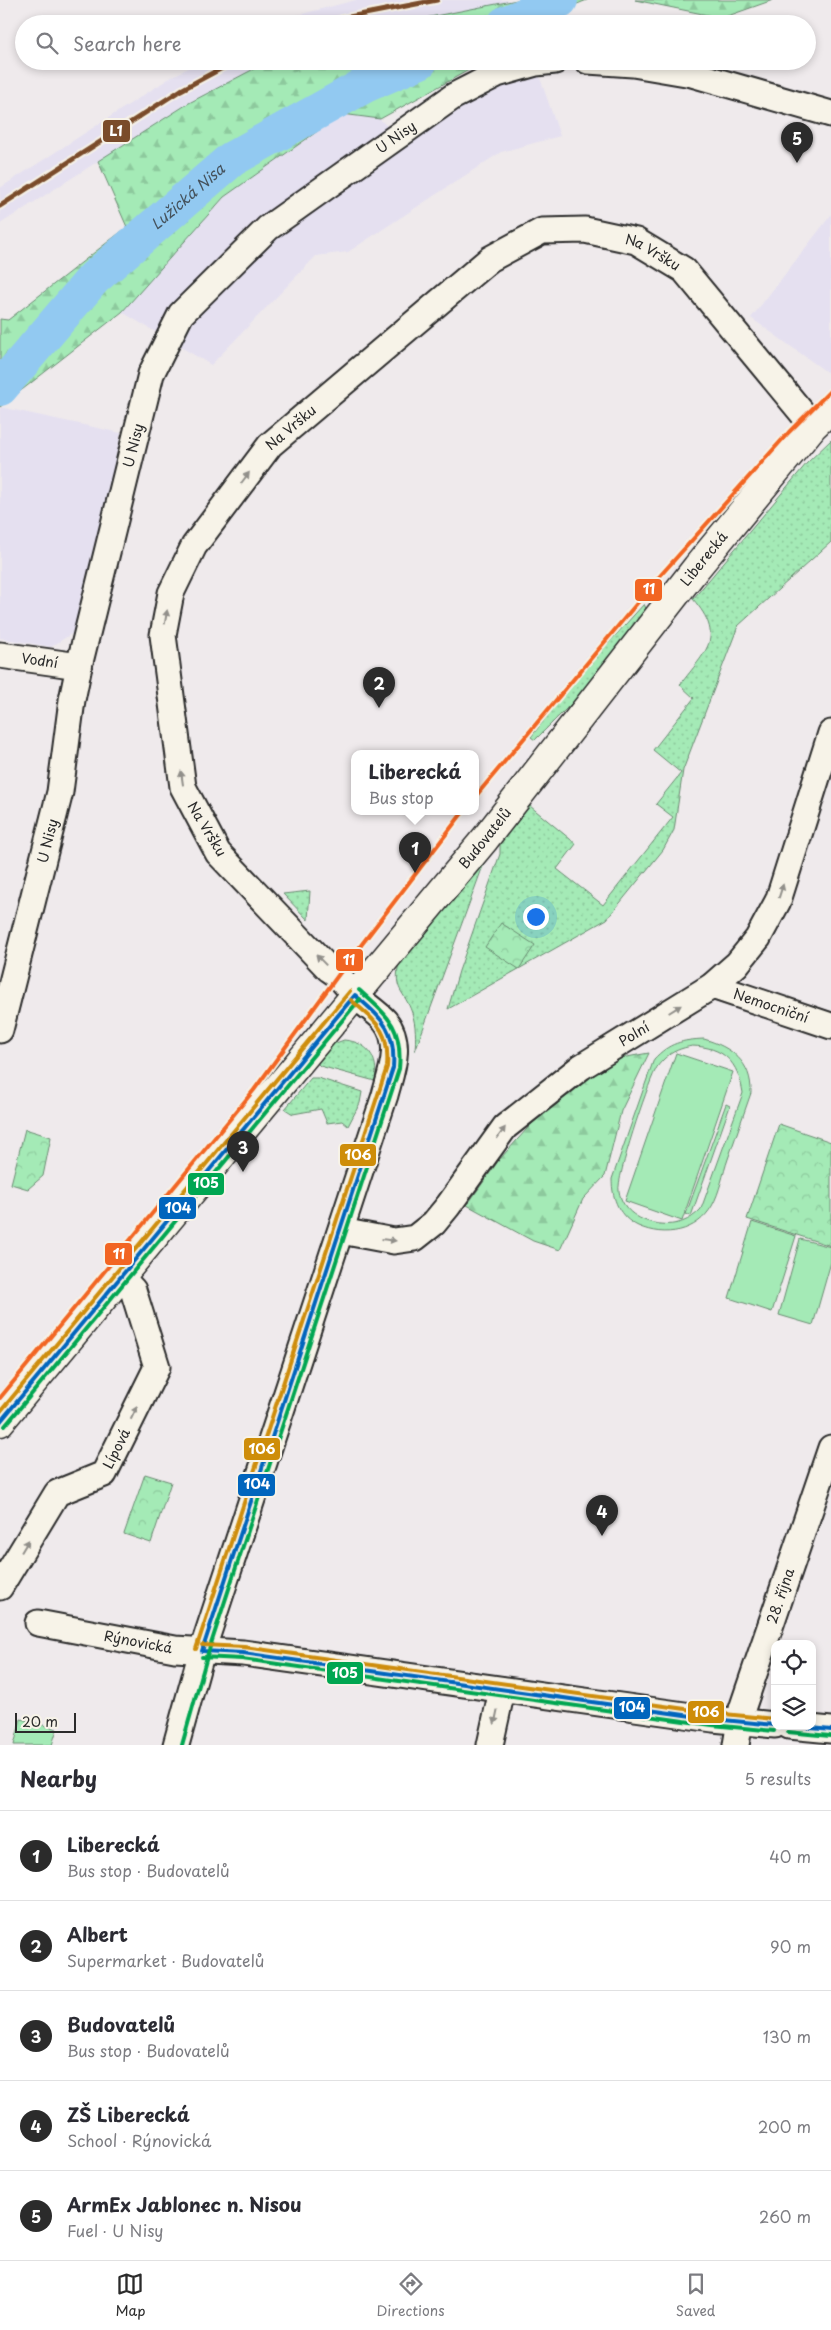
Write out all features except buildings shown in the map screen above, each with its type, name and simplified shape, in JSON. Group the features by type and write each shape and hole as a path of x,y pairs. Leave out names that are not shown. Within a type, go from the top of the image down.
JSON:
{"main road":[{"name":"Liberecká","path":"544,760 697,567 822,418"},
{"name":"Budovatelů","path":"0,1422 485,839 544,760"}],"street":[{"name":"U Nisy","path":"0,1030 60,792 72,700 79,666 151,374 181,314 268,228 454,96 497,74 511,70"},
{"path":"668,70 692,74 831,114"},
{"name":"Na Vršku","path":"355,995 339,974 329,968 218,853 182,787 163,635 171,593 194,546 270,445 490,259 542,231 585,230 636,240 684,270 822,418"},
{"name":"Vodní","path":"0,655 79,666"},
{"name":"Polní","path":"341,1231 394,1241 415,1238 434,1223 448,1206 505,1126 581,1066 712,986 737,964 758,938 778,901 831,733"},
{"name":"Nemocniční","path":"712,986 831,1026"},
{"path":"176,1745 202,1651 385,1095 395,1054 393,1034 385,1021 355,995"},
{"name":"Lípová","path":"0,1587 57,1494 104,1474 157,1367 133,1290 121,1277"},
{"name":"28. října","path":"737,1734 831,1448"},
{"name":"Rýnovická","path":"38,1623 176,1649 243,1653 502,1690 737,1734 771,1726"},
{"path":"490,1745 502,1690"},
{"path":"816,1729 831,1730"}],"shaded area":[{"path":"356,0 517,0 440,15 298,15"},
{"path":"185,70 252,70 189,103 0,224 0,188"},
{"path":"538,72 560,136 501,152 348,252 316,256 211,365 122,312 224,197 342,114 380,119 397,137 454,96"},
{"path":"831,215 831,371 828,373 751,318"},
{"path":"0,407 121,433 77,630 51,647 0,638"}],"green space":[{"path":"517,0 587,0 550,15 440,15"},
{"path":"635,0 773,0 730,15 708,15"},
{"path":"252,70 469,70 380,119 342,114 224,197 122,312 0,407 0,319 8,320 127,227 98,161 189,103"},
{"path":"831,440 831,542 738,626 683,770 674,830 663,850 607,919 448,1009 459,971 500,854 500,843 530,806 576,844 557,869 603,905 673,817 656,804 681,773 653,750 694,698 680,685 709,644 709,624 693,599 807,463"},
{"path":"644,604 647,611 592,683 535,740 531,737 576,679"},
{"path":"487,855 415,1051 413,1018 409,1005 398,985 399,962"},
{"path":"310,891 308,920 283,894"},
{"path":"501,923 535,945 519,969 485,947"},
{"path":"696,1039 714,1042 738,1057 748,1073 751,1093 717,1195 706,1215 698,1222 680,1230 659,1232 648,1230 631,1222 621,1212 613,1194 612,1179 654,1059 665,1049 676,1043","holes":["692,1046 713,1049 728,1058 741,1082 743,1093 701,1209 687,1220 677,1223 660,1224 646,1221 628,1210 619,1191 622,1169 639,1112 655,1071 663,1060 681,1049"]},
{"path":"344,1040 360,1044 370,1053 375,1065 375,1081 320,1066 315,1061 333,1044"},
{"path":"649,1053 621,1111 605,1176 583,1199 560,1250 533,1241 467,1205 499,1160 536,1119 594,1073 621,1058"},
{"path":"676,1053 733,1072 682,1221 625,1201"},
{"path":"311,1078 318,1078 362,1092 360,1103 348,1126 342,1121 327,1123 321,1109 293,1114 285,1109"},
{"path":"726,1104 730,1106 691,1216 686,1214"},
{"path":"779,1124 831,1142 831,1246 747,1219"},
{"path":"25,1129 51,1137 43,1176 28,1189 11,1184"},
{"path":"752,1222 796,1236 772,1312 729,1298"},
{"path":"800,1239 831,1247 831,1262 813,1325 779,1315"},
{"path":"145,1474 171,1482 151,1543 124,1534"},
{"path":"21,1719 57,1729 52,1745 14,1745"}],"waterway":[{"name":"Lužická Nisa","path":"526,15 560,0"},
{"name":"Lužická Nisa","path":"0,388 94,278 232,159 365,85 399,70"}],"transit line":[{"name":"L1","path":"360,15 437,0"},
{"name":"L1","path":"0,206 181,90 218,70"},
{"name":"11","path":"479,792 659,577 789,432 831,390"},
{"name":"11","path":"0,1398 254,1090 339,974 461,815"},
{"name":"105","path":"182,1745 208,1653 399,1069 400,1055 396,1032 378,1007 359,990"},
{"name":"106","path":"0,1412 350,991"},
{"name":"104","path":"0,1422 355,995"},
{"name":"104","path":"202,1651 393,1068 392,1044 385,1026 380,1018 355,995"},
{"name":"105","path":"5,1426 360,999"},
{"name":"106","path":"196,1649 387,1067 384,1035 374,1021 351,1000"},
{"name":"106","path":"202,1645 244,1647 714,1713 771,1719"},
{"name":"104","path":"202,1651 243,1653 713,1719 771,1725"},
{"name":"105","path":"202,1657 242,1659 712,1725 774,1731"},
{"name":"104","path":"816,1728 831,1730"},
{"name":"105","path":"788,1732 830,1736"}],"place":[{"name":"ArmEx Jablonec n. Nisou","path":"797,163"},
{"name":"Albert","path":"379,708"},
{"name":"Liberecká","path":"415,873"},
{"name":"Budovatelů","path":"243,1172"},
{"name":"ZŠ Liberecká","path":"602,1536"}]}
